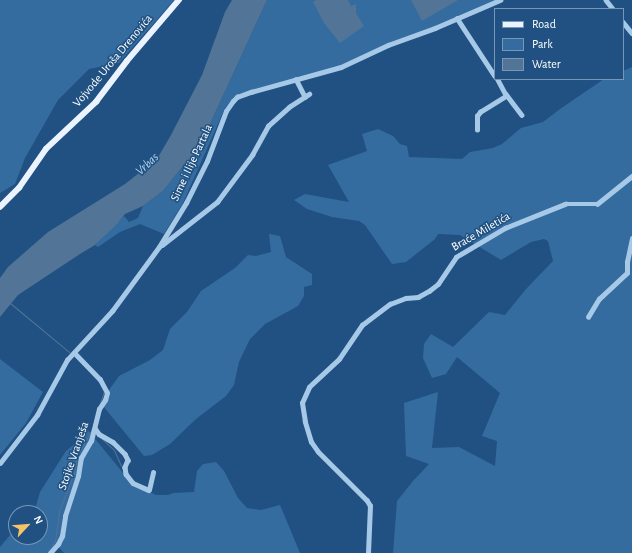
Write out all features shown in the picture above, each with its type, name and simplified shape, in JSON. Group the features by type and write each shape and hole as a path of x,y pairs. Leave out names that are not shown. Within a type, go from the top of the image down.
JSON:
{"main road":[{"name":"Vojvode Uroša Drenovića","path":"0,207 19,188 46,149 96,102 127,61 180,0"}],"street":[{"name":"Sime i Ilije Partala","path":"0,463 28,428 62,368 116,306 159,247 186,203 231,104 237,97 341,67 388,45 500,0"},
{"path":"457,18 494,75"},
{"path":"624,23 632,33"},
{"path":"296,79 305,97"},
{"path":"497,80 522,115"},
{"path":"159,247 217,202 252,155 268,126 289,107 309,94"},
{"path":"477,130 477,116 506,94"},
{"name":"Braće Miletića","path":"368,553 370,506 318,452 312,442 305,422 302,403 309,387 339,359 354,334 362,325 390,304 406,298 418,297 429,292 438,284 456,257 505,228 566,204 597,204 632,176"},
{"path":"588,317 599,299 627,273 627,262 632,239"},
{"name":"Stojke Vranješa","path":"50,553 58,544 62,536 64,516 78,476 81,458 91,441 99,409 105,400 106,390 100,380 74,353"},
{"path":"95,428 99,434 113,442 125,454 128,460 125,466 126,474 133,483 149,490 153,472"}],"green space":[{"path":"0,0 174,0 119,63 89,69 58,100 25,158 15,184 0,193"},
{"path":"267,0 500,0 341,67 233,98 225,108 183,203 164,234 140,224 120,232 98,247 95,245 124,216 129,222 138,218 143,206 163,191 181,169 210,124"},
{"path":"632,67 632,553 393,553 397,501 429,464 406,456 404,403 438,392 432,448 459,447 495,466 497,441 482,436 500,393 457,357 446,374 432,378 423,358 424,344 431,334 453,347 489,312 505,315 526,289 553,261 548,241 544,239 531,242 501,260 460,235 438,234 435,239 406,262 392,264 365,225 359,221 332,217 307,209 294,200 305,194 349,202 328,165 367,151 362,134 378,129 393,136 400,144 407,146 409,157 462,159 470,152 493,148 502,144 521,128 543,122 603,80 624,80 624,71"},
{"path":"269,234 280,236 286,257 312,274 312,285 304,287 304,296 298,306 265,324 250,339 239,362 234,385 226,396 196,419 170,444 152,455 144,456 103,406 109,390 119,376 150,360 163,350 170,329 187,312 201,291 235,268 248,255 256,256 271,252"},
{"path":"0,359 43,392 26,423 0,455"},
{"path":"87,429 132,484 156,495 194,492 197,471 203,464 216,462 224,471 238,498 247,508 261,510 280,505 300,553 64,553 56,544 48,553 0,553 0,547 8,537 8,545 48,545 48,505 36,505 40,492 66,451 77,442"}],"water":[{"path":"232,0 267,0 210,124 192,155 163,191 143,206 125,214 117,224 95,245 18,295 0,317 0,278 8,267 48,232 125,184 157,159 202,75 225,12"},
{"path":"316,0 348,0 351,6 356,4 356,13 364,26 340,43 324,23 313,2"},
{"path":"411,0 458,0 422,21"}],"waterway":[{"path":"10,303 69,352"},
{"path":"94,422 104,391"},
{"path":"52,545 55,541 59,511 74,473 77,456 93,427"},
{"path":"100,437 114,450 121,466"}],"water label":[{"name":"Vrbas","path":"148,165"}]}
